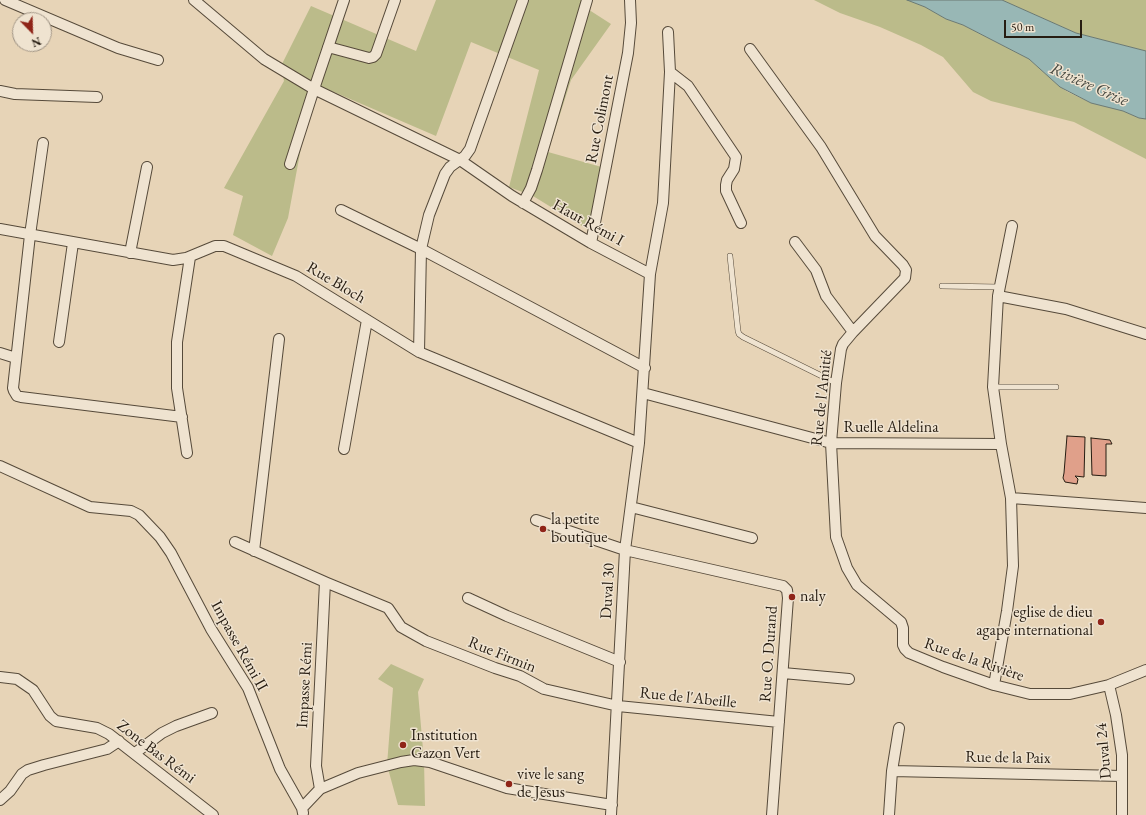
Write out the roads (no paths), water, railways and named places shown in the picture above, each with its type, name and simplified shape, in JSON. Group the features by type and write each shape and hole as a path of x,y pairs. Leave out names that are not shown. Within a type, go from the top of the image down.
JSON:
{"street":[{"path":"5,0 118,48 158,60"},
{"name":"Haut Rémi I","path":"194,0 264,59 314,89 460,160 523,203 591,243 650,274"},
{"path":"290,164 344,0"},
{"path":"328,47 370,58 373,57 376,54 395,0"},
{"path":"419,352 421,249 429,214 445,174 450,167 465,156 470,149 523,0"},
{"path":"523,203 531,188 537,170 586,0"},
{"name":"Rue Colimont","path":"591,243 628,53 630,0"},
{"name":"Duval 30","path":"612,810 625,550 639,443 650,274 663,203 670,72 668,32"},
{"name":"Rue de l'Amitié","path":"750,49 821,147 876,236 906,270 904,278 843,344 836,382 831,443 836,536 848,568 857,585 901,622 903,628 903,645 909,653"},
{"path":"670,72 688,86 736,157 734,168 727,180 726,191 741,223"},
{"path":"0,91 15,94 97,97"},
{"path":"43,143 30,235 16,358 13,388 16,396 182,417"},
{"path":"130,253 147,167"},
{"path":"341,210 421,249 645,368"},
{"path":"994,685 1007,611 1012,566 1011,498 1001,444 993,386 999,292 1012,226"},
{"name":"Rue Bloch","path":"0,229 173,260 190,257 215,246 224,246 296,276 419,352 639,443"},
{"path":"795,242 816,270 826,296 853,332"},
{"path":"59,342 73,243"},
{"path":"187,453 177,388 177,342 190,257"},
{"path":"999,292 1066,309 1146,334"},
{"path":"344,448 367,320"},
{"path":"254,551 279,339"},
{"path":"0,353 16,358"},
{"name":"Ruelle Aldelina","path":"643,393 831,443 1001,444"},
{"name":"Impasse Rémi II","path":"0,466 90,508 131,511 139,515 160,537 171,553 210,629 248,688 280,768 303,812"},
{"path":"1011,498 1146,508"},
{"path":"631,507 752,538"},
{"path":"536,520 625,550"},
{"path":"235,542 324,582"},
{"name":"Rue O. Durand","path":"625,550 783,586 787,590 788,598 780,722 772,815"},
{"name":"Rue Firmin","path":"324,582 388,608 401,627 426,641 495,668 520,676 544,689 618,706"},
{"name":"Impasse Rémi","path":"320,789 316,766 324,582"},
{"path":"468,598 507,616 620,662"},
{"name":"Rue de la Rivière","path":"909,653 994,685 1030,694 1070,694 1108,685 1146,670"},
{"path":"783,673 849,679"},
{"name":"Zone Bas Rémi","path":"0,677 18,680 34,690 50,716 56,721 97,728 109,734 213,815"},
{"name":"Duval 24","path":"1108,685 1116,715 1122,755 1122,815"},
{"name":"Rue de l'Abeille","path":"618,706 780,722"},
{"path":"134,754 162,733 176,726 212,713"},
{"path":"889,815 892,771 899,728"},
{"path":"0,800 10,791 22,774 28,770 107,749 119,741"},
{"path":"303,812 320,789 358,773 414,760 430,762 507,788 612,810"},
{"name":"Rue de la Paix","path":"892,771 1122,776"}],"lane":[{"path":"730,256 738,331 740,334 743,337 836,382"},
{"path":"942,286 999,292"},
{"path":"993,386 1056,387"}],"water":[{"name":"Rivière Grise","path":"907,0 1002,0 1076,33 1146,51 1146,119 1139,118 1123,111 1091,103 1060,87 1029,59 963,25 946,19 925,7"}],"place":[{"name":"la petite boutique","path":"543,529"},
{"name":"naly","path":"792,597"},
{"name":"eglise de dieu agape international","path":"1101,622"},
{"name":"Institution Gazon Vert","path":"403,745"},
{"name":"vive le sang de Jesus","path":"509,784"}]}
